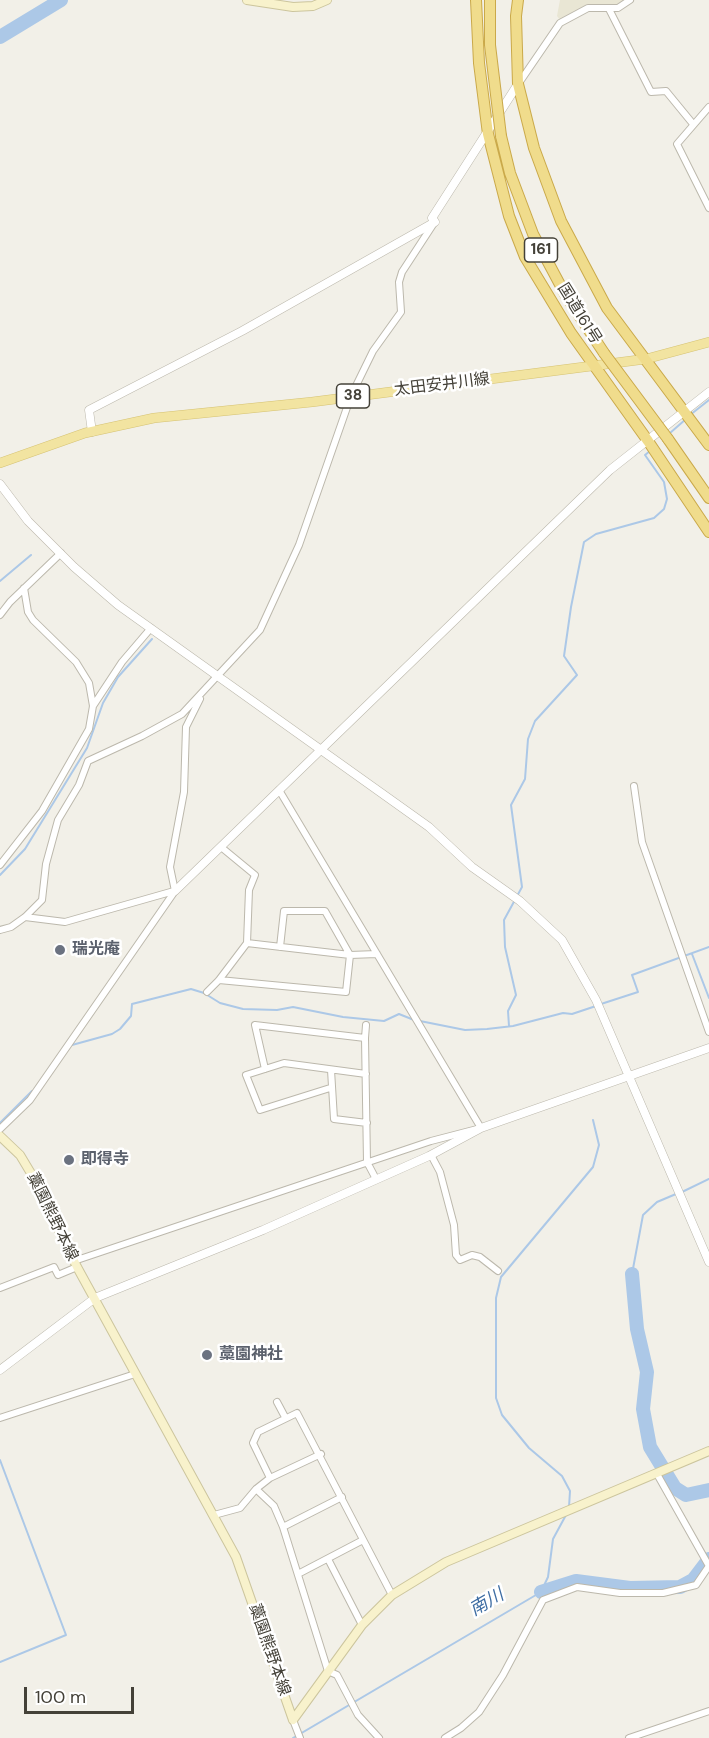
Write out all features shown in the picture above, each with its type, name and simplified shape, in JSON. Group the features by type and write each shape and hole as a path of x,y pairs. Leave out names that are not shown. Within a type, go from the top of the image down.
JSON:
{"highway":[{"path":"476,0 479,63 488,134 506,206 525,256 551,302 709,532"},
{"name":"国道161号","path":"490,0 491,61 501,136 510,173 533,234 565,294 604,353 708,495"},
{"path":"518,0 516,16 518,84 534,148 561,221 607,308 709,445"}],"main road":[{"path":"247,0 293,7 313,6 327,0"},
{"name":"太田安井川線","path":"0,463 92,432 154,418 646,359 709,342"},
{"name":"藁園熊野本線","path":"0,1136 20,1155 32,1175 75,1264 214,1515 244,1576 294,1720"},
{"name":"藁園熊野本線","path":"294,1720 362,1625 392,1595 446,1562 709,1451"}],"street":[{"path":"435,222 432,218 560,23 588,8 618,8 630,0"},
{"path":"609,9 651,92 666,91 693,124"},
{"path":"709,107 677,144 709,208"},
{"path":"75,756 87,760 182,714 261,630 299,545 351,396 373,351 400,312 399,282 402,272 435,222"},
{"path":"92,432 89,410 252,326 435,222"},
{"path":"0,1129 30,1100 175,891 610,470 709,392"},
{"path":"0,484 28,521 118,605 429,827 472,867 520,901 549,927 571,954 596,1001 709,1262"},
{"path":"0,615 24,588 61,553"},
{"path":"0,865 42,811 75,756 89,729 93,706 88,683 76,662 33,620 28,612 24,588"},
{"path":"93,706 122,662 151,628"},
{"path":"175,891 170,867 184,792 186,727 203,693"},
{"path":"0,930 11,927 42,900 46,864 58,820 79,785 87,760"},
{"path":"634,786 642,842 709,1032"},
{"path":"279,790 481,1128"},
{"path":"207,992 247,943 249,890 255,875 221,847"},
{"path":"26,916 33,920 65,922 175,891"},
{"path":"219,980 346,992 350,956 326,911 284,910 280,947"},
{"path":"247,943 350,956 377,954"},
{"path":"265,1069 255,1025 365,1038"},
{"path":"366,1026 367,1162 376,1179"},
{"path":"0,1288 54,1267 58,1275 75,1264 367,1162 431,1141 481,1128 627,1074 709,1048"},
{"path":"330,1088 260,1110 246,1076 284,1063 330,1071 366,1074"},
{"path":"330,1071 334,1119 367,1123"},
{"path":"0,1370 95,1298 264,1230 431,1155 481,1128"},
{"path":"431,1155 440,1172 454,1225 456,1256 460,1260 472,1255 480,1257 498,1271"},
{"path":"0,1418 135,1374"},
{"path":"277,1402 285,1417"},
{"path":"270,1478 253,1443 258,1432 297,1413 321,1454 392,1595"},
{"path":"214,1515 240,1508 256,1489 270,1478 321,1454"},
{"path":"445,1738 479,1712 503,1676 543,1600 577,1587 620,1593 679,1591 696,1585 709,1566 661,1472"},
{"path":"256,1489 274,1506 328,1671 340,1679 348,1699 379,1738"},
{"path":"282,1527 342,1497"},
{"path":"298,1574 363,1540"},
{"path":"328,1559 362,1625"},
{"path":"628,1738 709,1711"},
{"path":"294,1720 300,1738"}],"shaded area":[{"path":"560,0 624,0 621,4 592,6 560,20 557,16"}],"waterway":[{"path":"0,37 61,0"},
{"path":"690,415 709,400"},
{"path":"670,433 686,419"},
{"path":"509,1026 508,1011 516,995 505,947 504,920 522,887 511,805 525,779 528,739 535,721 577,675 564,656 584,542 596,534 654,518 664,509 667,499 664,482 645,455 650,451"},
{"path":"0,581 31,555"},
{"path":"0,875 25,849 87,748 103,703 118,677 152,639"},
{"path":"601,1004 638,992 632,975 709,947"},
{"path":"692,954 709,998"},
{"path":"72,1045 112,1034 120,1029 131,1016 132,1004 191,989 204,993 220,1003 243,1009 277,1010 293,1007 343,1017 384,1021 399,1014 414,1020"},
{"path":"420,1021 465,1030 487,1029 513,1026 563,1013 572,1014 596,1006"},
{"path":"0,1123 32,1091"},
{"path":"569,1507 570,1491 562,1476 529,1448 502,1415 496,1398 496,1298 501,1277 593,1167 599,1145 593,1120"},
{"path":"682,1192 709,1179"},
{"path":"632,1274 643,1215 657,1202 676,1194"},
{"name":"南川","path":"632,1274 637,1329 647,1372 643,1409 650,1447 675,1488 686,1495 709,1490"},
{"path":"0,1460 66,1635 0,1662"},
{"name":"南川","path":"293,1738 541,1592 548,1577 553,1539 566,1515"},
{"name":"南川","path":"541,1592 576,1581 630,1588 680,1587 693,1580 709,1559"}],"place":[{"name":"瑞光庵","path":"60,950"},
{"name":"即得寺","path":"69,1160"},
{"name":"藁園神社","path":"207,1355"}]}
